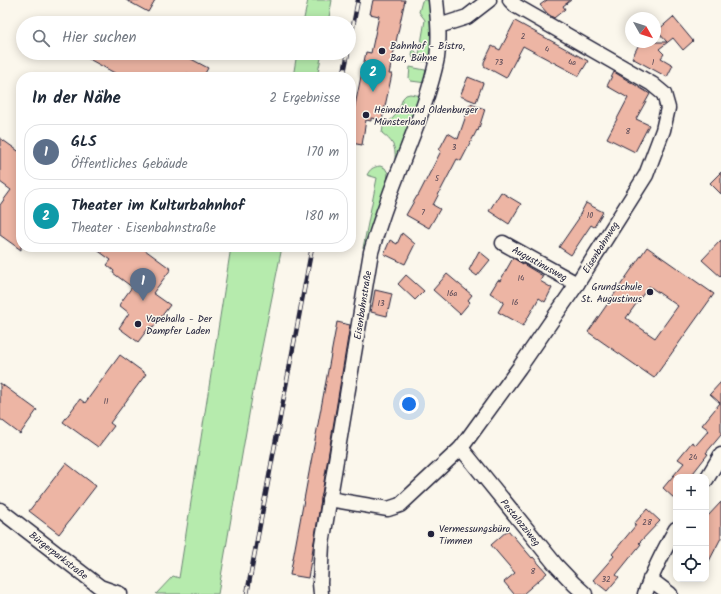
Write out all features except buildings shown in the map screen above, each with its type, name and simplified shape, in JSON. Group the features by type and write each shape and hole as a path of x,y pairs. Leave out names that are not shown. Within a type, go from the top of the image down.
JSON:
{"street":[{"name":"Eisenbahnstraße","path":"321,594 320,583 322,544 371,252 395,180 414,135 429,90 437,57 439,24 436,0"},
{"path":"439,24 445,24 467,17 489,0"},
{"name":"Eisenbahnweg","path":"329,499 388,509 400,505 461,448 577,284 646,175 663,130 668,108 664,94 652,84 516,6 510,0"},
{"name":"Augustinusweg","path":"503,242 577,284"},
{"name":"Pestalozziweg","path":"461,448 555,564 585,594"},
{"path":"709,475 721,455"},
{"name":"Bürgerparkstraße","path":"0,510 100,587 120,594"},
{"path":"644,594 673,534"},
{"path":"650,580 670,594"}],"green space":[{"path":"308,0 332,0 329,16 305,16"},
{"path":"422,1 429,1 433,34 430,60 419,61 413,58 412,55 413,49 419,55 425,20 419,12"},
{"path":"296,60 321,60 318,72 294,72"},
{"path":"410,67 428,72 426,83 411,81 409,78"},
{"path":"410,94 422,96 398,158 395,159 394,147 391,141 382,133 383,127 394,117 403,98"},
{"path":"380,166 385,168 388,173 387,183 367,245 363,248 377,178 367,175 369,171"},
{"path":"230,252 281,252 252,397 218,594 156,594 173,576 179,578"}],"railway":[{"path":"355,16 358,0"},
{"path":"344,72 347,60"},
{"path":"247,594 311,252"}],"place":[{"name":"Bahnhof - Bistro, Bar, Bühne","path":"382,51"},
{"name":"Theater im Kulturbahnhof","path":"373,92"},
{"name":"Heimatbund Oldenburger Münsterland","path":"366,115"},
{"name":"Grundschule St. Augustinus","path":"650,292"},
{"name":"GLS","path":"143,301"},
{"name":"Vapehalla - Der Dampfer Laden","path":"138,324"},
{"name":"Vermessungsbüro Timmen","path":"431,534"}]}
